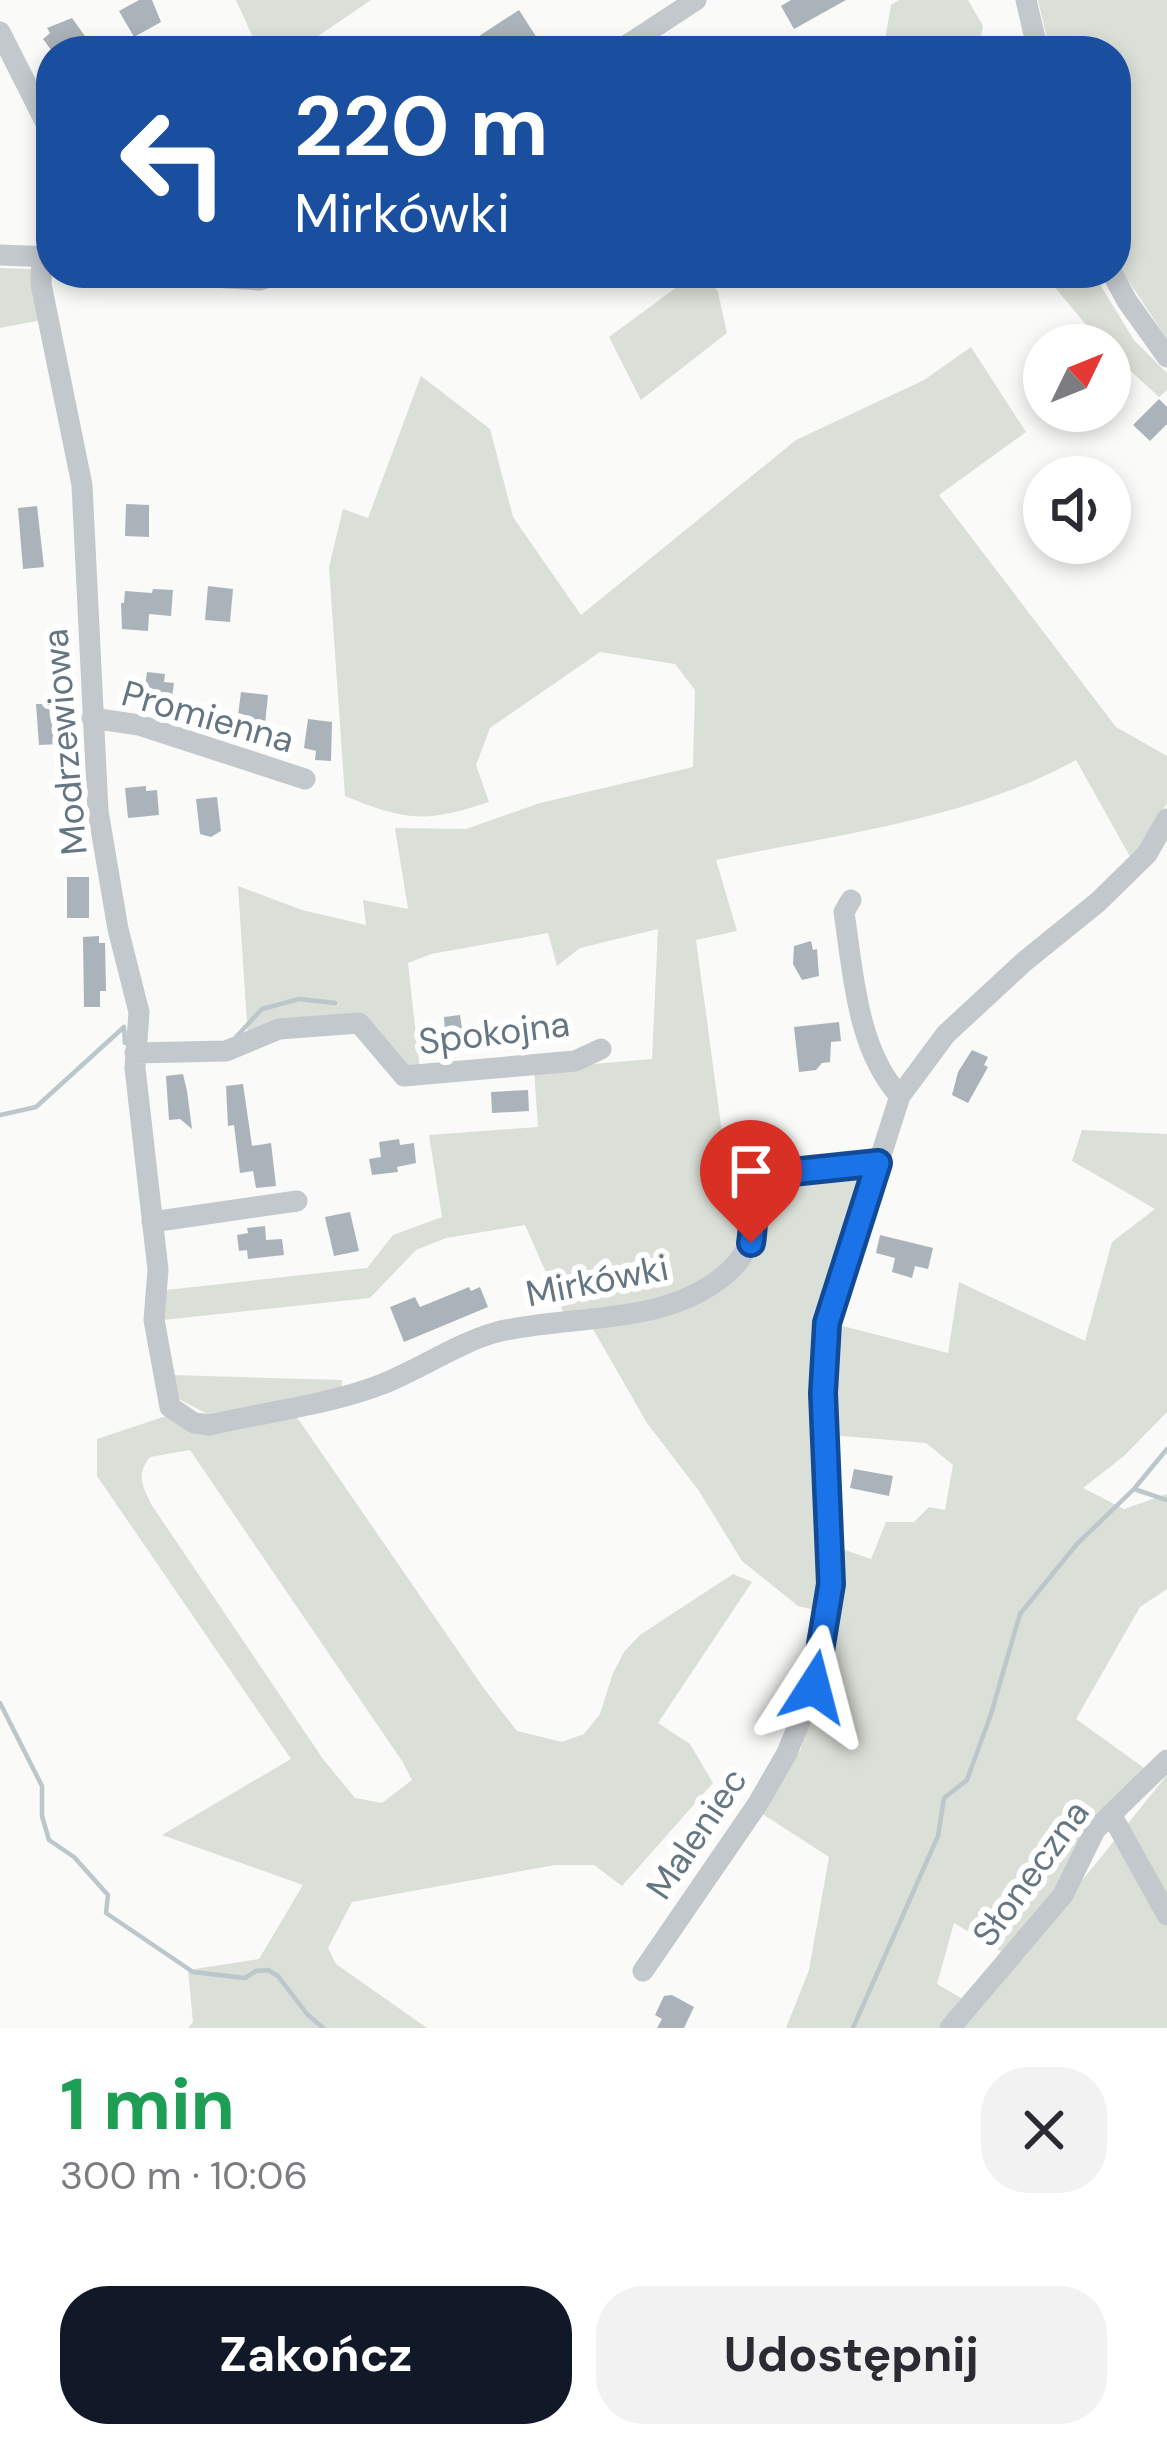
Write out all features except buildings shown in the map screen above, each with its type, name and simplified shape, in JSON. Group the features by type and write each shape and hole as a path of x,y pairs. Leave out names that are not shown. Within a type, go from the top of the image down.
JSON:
{"street":[{"path":"641,36 696,0"},
{"path":"1026,0 1034,36"},
{"path":"0,32 36,103"},
{"path":"0,255 36,256"},
{"name":"Modrzewiowa","path":"42,288 82,485 98,811 118,928 139,1012 135,1053 158,1270 154,1320 170,1407"},
{"path":"1120,288 1167,357"},
{"name":"Promienna","path":"92,718 139,725 305,779"},
{"path":"878,1163 900,1096 946,1034 1098,902 1147,854 1167,819"},
{"path":"851,900 844,913 858,999 881,1076 900,1096"},
{"name":"Spokojna","path":"135,1053 226,1051 279,1029 317,1023 359,1023 404,1076 575,1061 601,1049"},
{"name":"Mirkówki","path":"170,1407 194,1423 210,1425 377,1386 493,1334 550,1322 644,1312 687,1298 728,1273 751,1243 752,1192 763,1175 878,1163"},
{"name":"Maleniec","path":"643,1971 757,1805 787,1753 814,1687 831,1584 823,1393 827,1323 878,1163"},
{"path":"152,1222 297,1201"},
{"name":"Słoneczna","path":"950,2028 1064,1894 1096,1830 1167,1760"},
{"path":"1111,1814 1167,1915"}],"shaded area":[{"path":"236,0 371,0 318,36 252,36"},
{"path":"899,0 968,0 983,26 981,36 886,36 891,5"},
{"path":"1038,0 1167,0 1167,339 1131,285 1131,36 1046,36"},
{"path":"0,268 32,269 42,320 0,328"},
{"path":"676,288 715,288 727,333 641,400 609,337"},
{"path":"1055,288 1102,288 1124,324 1085,324"},
{"path":"1131,335 1167,373 1167,390 1159,397 1131,371"},
{"path":"971,347 1026,432 939,495 1116,727 1167,756 1167,803 1133,862 1076,760 946,811 716,860 737,931 696,940 729,1184 750,1182 746,1240 724,1267 686,1294 643,1305 564,1313 525,1225 446,1238 416,1250 370,1298 163,1320 166,1290 367,1268 393,1235 442,1217 429,1135 538,1127 534,1069 652,1059 658,929 580,948 557,966 548,933 431,954 408,963 420,1071 395,1065 371,1024 248,1038 238,886 302,910 366,925 363,900 408,909 395,828 466,829 540,803 693,767 695,690 675,664 600,652 490,728 476,765 489,802 416,816 345,796 329,567 343,509 368,518 421,376 490,429 513,517 581,615 796,440 924,380"},
{"path":"1082,1130 1167,1134 1167,1412 1124,1456 1083,1488 1124,1509 1167,1494 1167,1589 1140,1607 1076,1719 1147,1770 1059,1890 1002,1952 954,1923 937,1984 966,2001 940,2028 786,2028 809,1970 829,1857 761,1813 801,1749 823,1668 839,1548 871,1559 886,1522 914,1522 929,1507 945,1510 953,1465 926,1443 830,1435 831,1323 948,1353 959,1282 1085,1341 1112,1242 1155,1209 1072,1161"},
{"path":"868,1170 838,1259 824,1448 820,1611 798,1606 742,1561 699,1491 647,1423 590,1324 734,1275 769,1180"},
{"path":"173,1375 342,1380 342,1388 209,1415 175,1397"},
{"path":"292,1410 517,1731 562,1742 584,1734 600,1714 624,1652 640,1635 733,1574 752,1582 658,1723 690,1744 713,1783 622,1886 594,1865 555,1865 352,1902 328,1948 336,1964 427,2028 188,2028 193,2022 188,1970 259,1959 303,1885 162,1835 291,1759 97,1476 97,1439 169,1415 181,1424","holes":["190,1450 412,1780 382,1803 355,1798 323,1759 151,1504 142,1480 150,1457"]},
{"path":"1167,1775 1167,2028 958,2028 1007,1974"}],"waterway":[{"path":"236,1037 262,1009 299,999 335,1003"},
{"path":"0,1115 36,1107 124,1027 125,1043"},
{"path":"853,2028 938,1836 944,1798 967,1780 1020,1614 1077,1544 1167,1449"},
{"path":"1134,1489 1167,1500"},
{"path":"0,1703 42,1786 42,1816 49,1840 74,1857 108,1895 106,1913 193,1972 245,1978 268,1970 323,2028"}],"route":[{"path":"751,1243 752,1192 763,1175 878,1163 827,1323 823,1393 831,1584 814,1687"}]}
